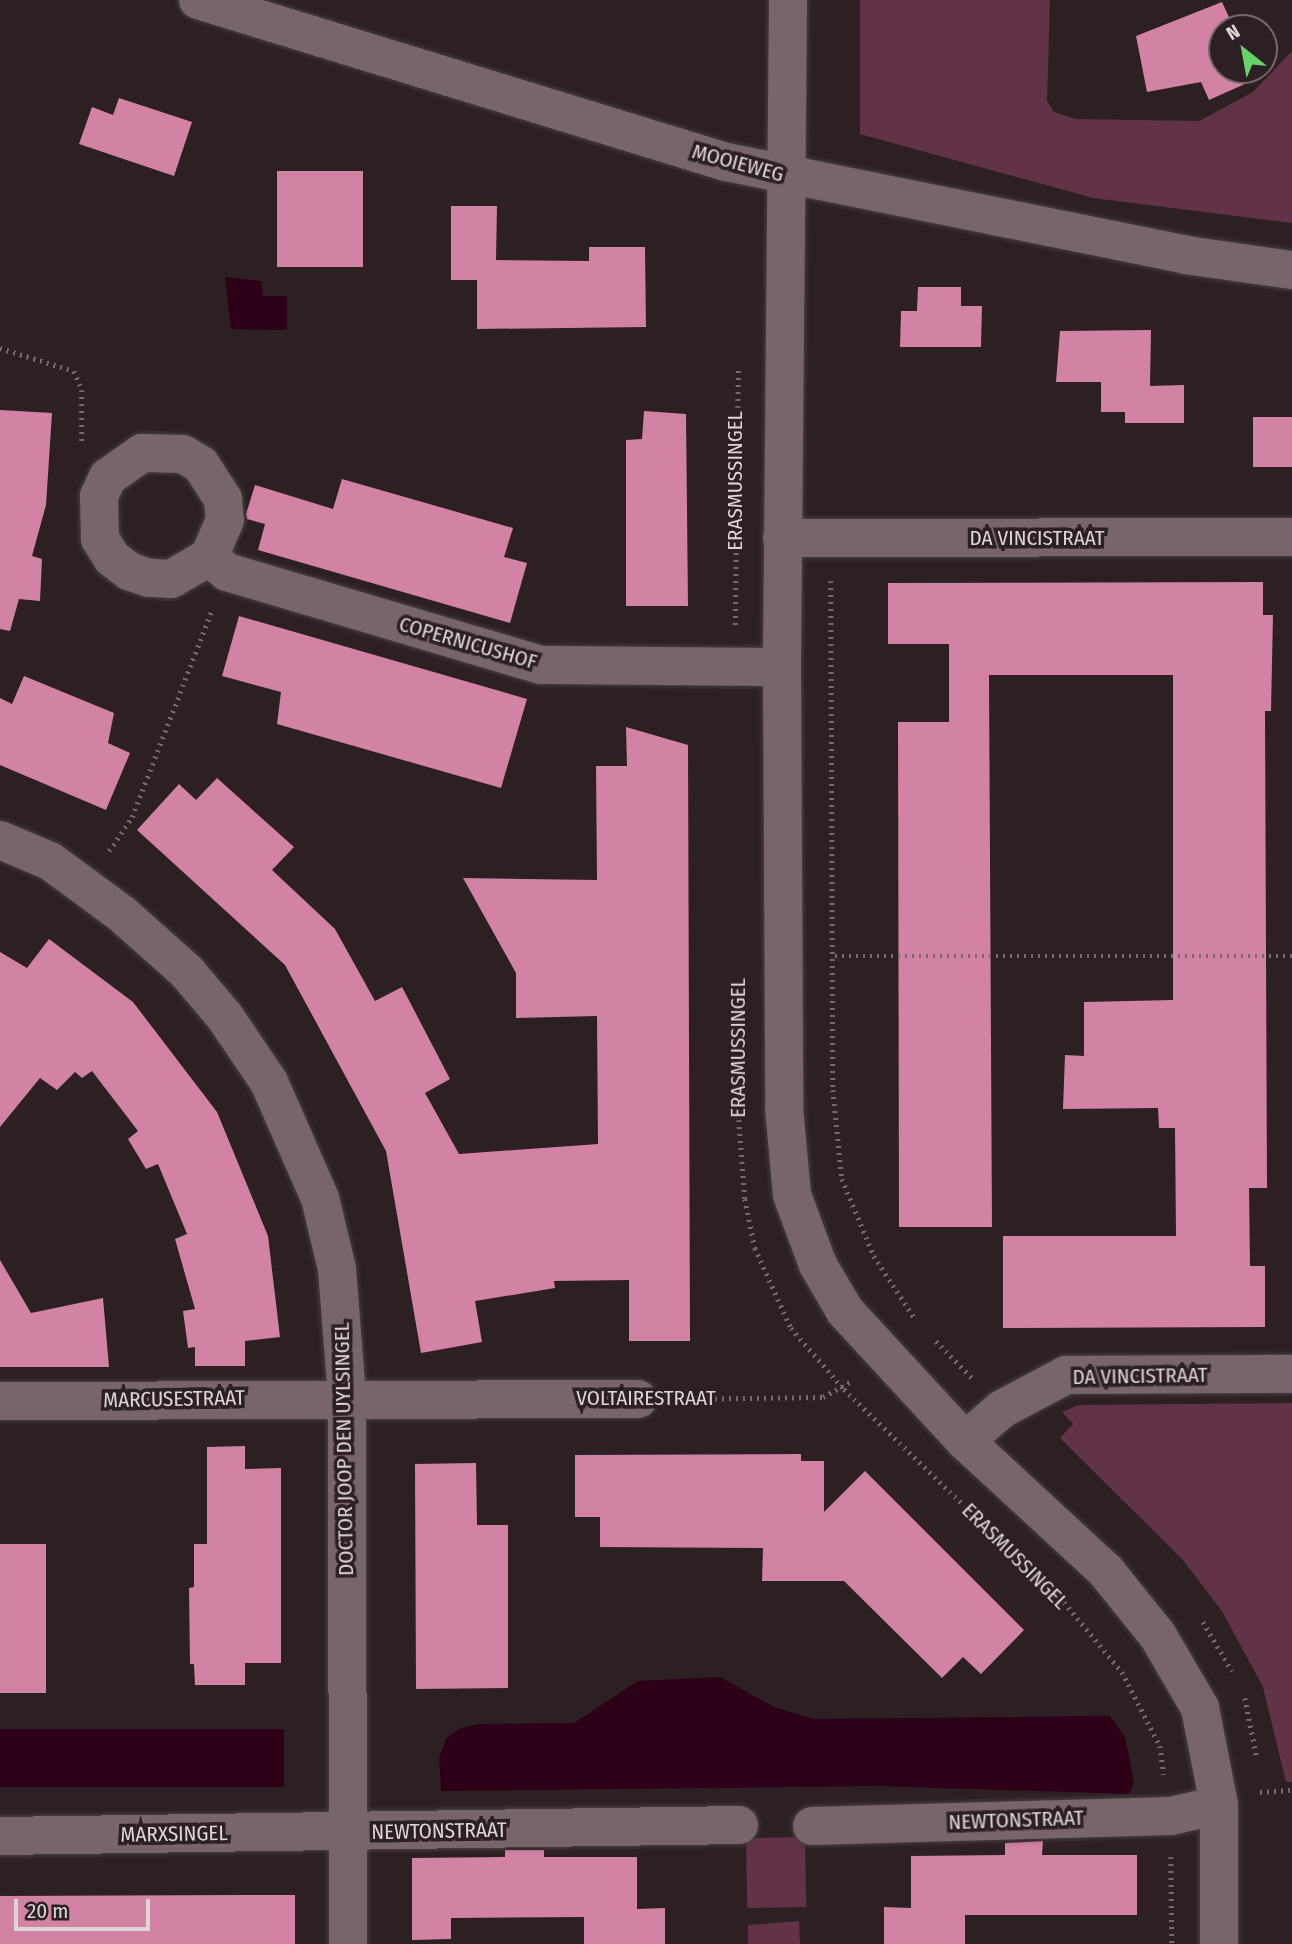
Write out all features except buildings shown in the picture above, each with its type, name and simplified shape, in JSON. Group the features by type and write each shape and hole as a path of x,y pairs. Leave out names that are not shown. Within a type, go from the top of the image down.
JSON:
{"street":[{"name":"MOOIEWEG","path":"198,0 726,162 1186,255 1292,270"},
{"path":"788,0 782,667 785,1108 792,1195 818,1265 845,1311 880,1354 965,1441 1105,1570 1158,1636 1200,1709 1219,1805 1219,1944"},
{"path":"142,453 183,454 201,465 223,499 225,520 218,565 172,579 149,579 129,571 111,558 100,539 99,496 108,477 142,453"},
{"name":"DA VINCISTRAAT","path":"782,538 1292,537"},
{"name":"COPERNICUSHOF","path":"218,565 541,665 782,667"},
{"name":"DOCTOR JOOP DEN UYLSINGEL","path":"0,840 50,861 85,886 187,972 225,1017 269,1082 320,1198 337,1269 347,1397 348,1944"},
{"name":"DA VINCISTRAAT","path":"965,1441 1002,1409 1066,1375 1292,1374"},
{"name":"VOLTAIRESTRAAT","path":"347,1397 638,1399"},
{"name":"MARCUSESTRAAT","path":"0,1401 347,1397"},
{"name":"NEWTONSTRAAT","path":"812,1826 1171,1816 1219,1805"},
{"name":"NEWTONSTRAAT","path":"348,1832 739,1825"},
{"name":"MARXSINGEL","path":"0,1836 348,1832"}],"path":[{"path":"0,348 64,367 80,379 83,460 99,496"},
{"name":"ERASMUSSINGEL","path":"735,665 738,366"},
{"path":"830,539 835,956 833,1090 842,1180 874,1256 916,1320 1002,1409"},
{"path":"85,886 132,817 218,565"},
{"path":"835,956 1292,956"},
{"name":"ERASMUSSINGEL","path":"738,1109 745,1199 755,1248 791,1328 844,1388 1064,1602 1122,1672 1160,1746 1171,1816 1172,1944"},
{"name":"VOLTAIRESTRAAT","path":"638,1399 823,1397 844,1388 916,1320"},
{"path":"1196,1613 1219,1642 1234,1676"},
{"path":"1239,1687 1250,1709 1258,1764"},
{"path":"1260,1778 1263,1805"}],"shaded area":[{"path":"860,0 1050,0 1047,101 1054,112 1075,119 1199,121 1253,92 1261,84 1278,84 1278,66 1292,51 1292,223 1093,198 860,134"},
{"path":"225,277 261,281 263,296 287,296 287,330 231,329"},
{"path":"1292,1403 1292,1782 1286,1782 1263,1687 1222,1611 1183,1560 1060,1438 1073,1424 1062,1412 1079,1405"},
{"path":"720,1677 774,1707 813,1719 1110,1716 1125,1737 1134,1783 1129,1794 880,1786 441,1791 439,1758 446,1739 460,1728 481,1724 574,1723 638,1681"},
{"path":"0,1729 284,1729 284,1787 0,1787"},
{"path":"805,1837 806,1907 747,1908 746,1838"},
{"path":"799,1921 800,1944 748,1944 748,1925"}]}
